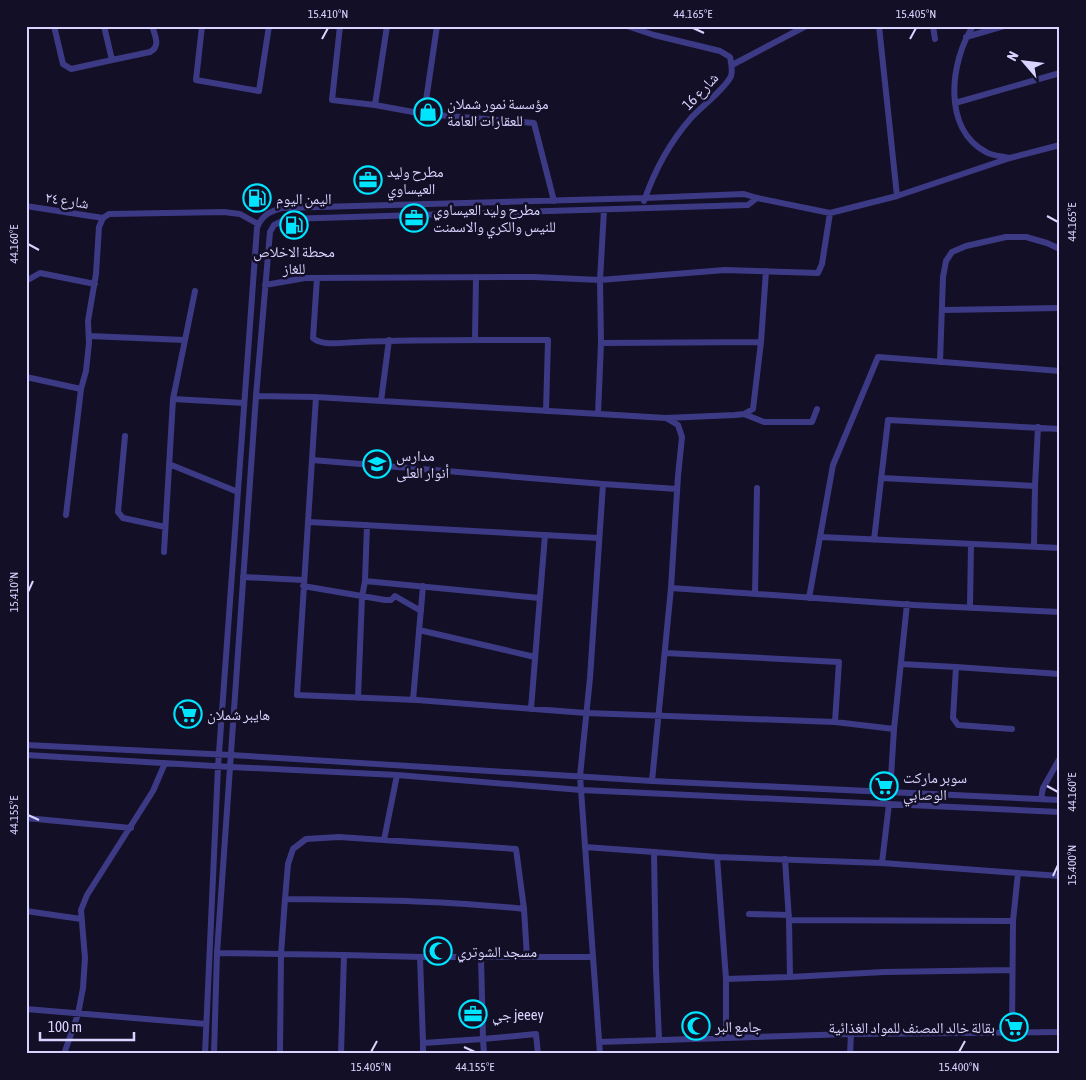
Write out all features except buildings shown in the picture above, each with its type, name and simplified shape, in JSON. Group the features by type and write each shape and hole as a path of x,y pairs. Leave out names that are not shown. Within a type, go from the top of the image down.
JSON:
{"street":[{"path":"54,26 63,64 71,69 154,50 156,41 152,26"},
{"path":"104,26 112,60"},
{"path":"202,26 196,80 259,91 269,26"},
{"path":"340,26 332,100 375,105 424,114 534,123 554,201"},
{"path":"375,105 388,26"},
{"path":"424,114 437,26"},
{"name":"شارع 16","path":"627,26 654,35 720,51 730,57 732,65 731,76 681,131 656,173 641,209"},
{"path":"732,65 806,26"},
{"path":"879,26 897,196"},
{"path":"933,26 935,39"},
{"path":"973,26 966,38 955,78 955,103 964,133 973,142 986,152 1010,158"},
{"path":"966,38 1004,26"},
{"path":"955,103 1060,73"},
{"path":"205,1054 218,767 244,404 258,224 266,214 282,208 744,194 830,213 897,196 1010,158 1060,146"},
{"path":"214,1054 217,953 256,396 270,232 274,225 286,219 748,206 757,198"},
{"name":"شارع ٢٤","path":"26,206 103,218 109,214 224,212 240,214 258,224"},
{"path":"598,414 601,343 600,280 604,210"},
{"path":"265,285 305,278 534,277 600,280 725,270 818,273 822,264 830,213"},
{"path":"66,515 81,389 86,371 89,336 88,321 95,284 99,226 103,218"},
{"path":"940,362 946,261 952,252 966,246 990,241 1026,237 1047,243 1060,250"},
{"path":"744,414 752,409 761,342 766,271"},
{"path":"26,281 40,274 95,284"},
{"path":"475,339 476,277"},
{"path":"318,278 313,338 326,343 389,340 548,340 546,411"},
{"path":"164,552 173,399 195,291"},
{"path":"942,310 1060,308"},
{"path":"89,336 184,340"},
{"path":"381,401 389,340"},
{"path":"601,343 761,342"},
{"path":"809,598 833,465 878,357 1060,371"},
{"path":"26,377 81,389"},
{"path":"256,396 316,397 666,418 744,414 764,422 812,422 817,409"},
{"path":"316,397 297,696 413,700 586,713 835,722 894,729"},
{"path":"173,399 244,404"},
{"path":"652,781 671,588 682,437 678,425 666,418"},
{"path":"874,540 888,420 1060,429"},
{"path":"1034,547 1038,427"},
{"path":"125,436 118,512 123,518 165,527"},
{"path":"312,460 677,489"},
{"path":"169,464 238,492"},
{"path":"882,478 1035,486"},
{"path":"600,1054 580,776 603,484"},
{"path":"755,594 757,488"},
{"path":"309,522 599,538"},
{"path":"358,698 367,525"},
{"path":"531,709 545,535"},
{"path":"820,537 1060,548"},
{"path":"970,607 971,544"},
{"path":"243,577 303,583 362,597 391,600 395,596 421,612"},
{"path":"365,581 540,598"},
{"path":"413,700 423,586"},
{"path":"671,588 1060,612"},
{"path":"890,793 894,729 907,604"},
{"path":"419,630 535,657"},
{"path":"664,653 839,662 835,722"},
{"path":"901,664 1060,674"},
{"path":"956,667 953,718 958,725 1012,729"},
{"path":"26,745 220,754 652,781 1060,800"},
{"path":"26,755 218,767 397,775 580,790 1060,812"},
{"path":"1040,799 1043,788 1060,758"},
{"path":"64,1054 78,1014 83,988 85,958 81,910 88,895 153,792 165,763"},
{"path":"384,840 397,775"},
{"path":"882,863 889,804"},
{"path":"26,818 131,828"},
{"path":"280,1054 281,954 288,864 293,849 306,839 339,837 516,848 524,909 526,957"},
{"path":"585,847 717,857 882,863 1060,876"},
{"path":"654,852 659,1039"},
{"path":"717,857 726,979 726,1038"},
{"path":"785,859 790,976"},
{"path":"1012,1031 1012,970 1018,873"},
{"path":"285,899 385,900 524,909"},
{"path":"26,911 81,919"},
{"path":"750,914 789,918 1014,921"},
{"path":"217,953 420,957 593,957"},
{"path":"342,1054 344,956"},
{"path":"420,957 423,1054"},
{"path":"481,957 484,1054"},
{"path":"726,979 884,972 1012,970"},
{"path":"26,1009 206,1024"},
{"path":"599,1042 850,1034 1060,1032"},
{"path":"423,1043 536,1034 538,1054"},
{"path":"850,1034 850,1054"}],"place":[{"name":"مؤسسة نمور شملان للعقارات العامة","path":"428,112"},
{"name":"مطرح وليد العيساوي","path":"368,180"},
{"name":"اليمن اليوم","path":"257,198"},
{"name":"مطرح وليد العيساوي للنيس والكري والاسمنت","path":"414,218"},
{"name":"محطة الاخلاص للغاز","path":"294,225"},
{"name":"مدارس أنوار العلى","path":"377,464"},
{"name":"هايبر شملان","path":"188,714"},
{"name":"سوبر ماركت الوصابي","path":"884,786"},
{"name":"مسجد الشوتري","path":"438,951"},
{"name":"جي jeeey","path":"473,1014"},
{"name":"جامع البر","path":"696,1026"},
{"name":"بقالة خالد المصنف للمواد الغذائية","path":"1014,1027"}]}
